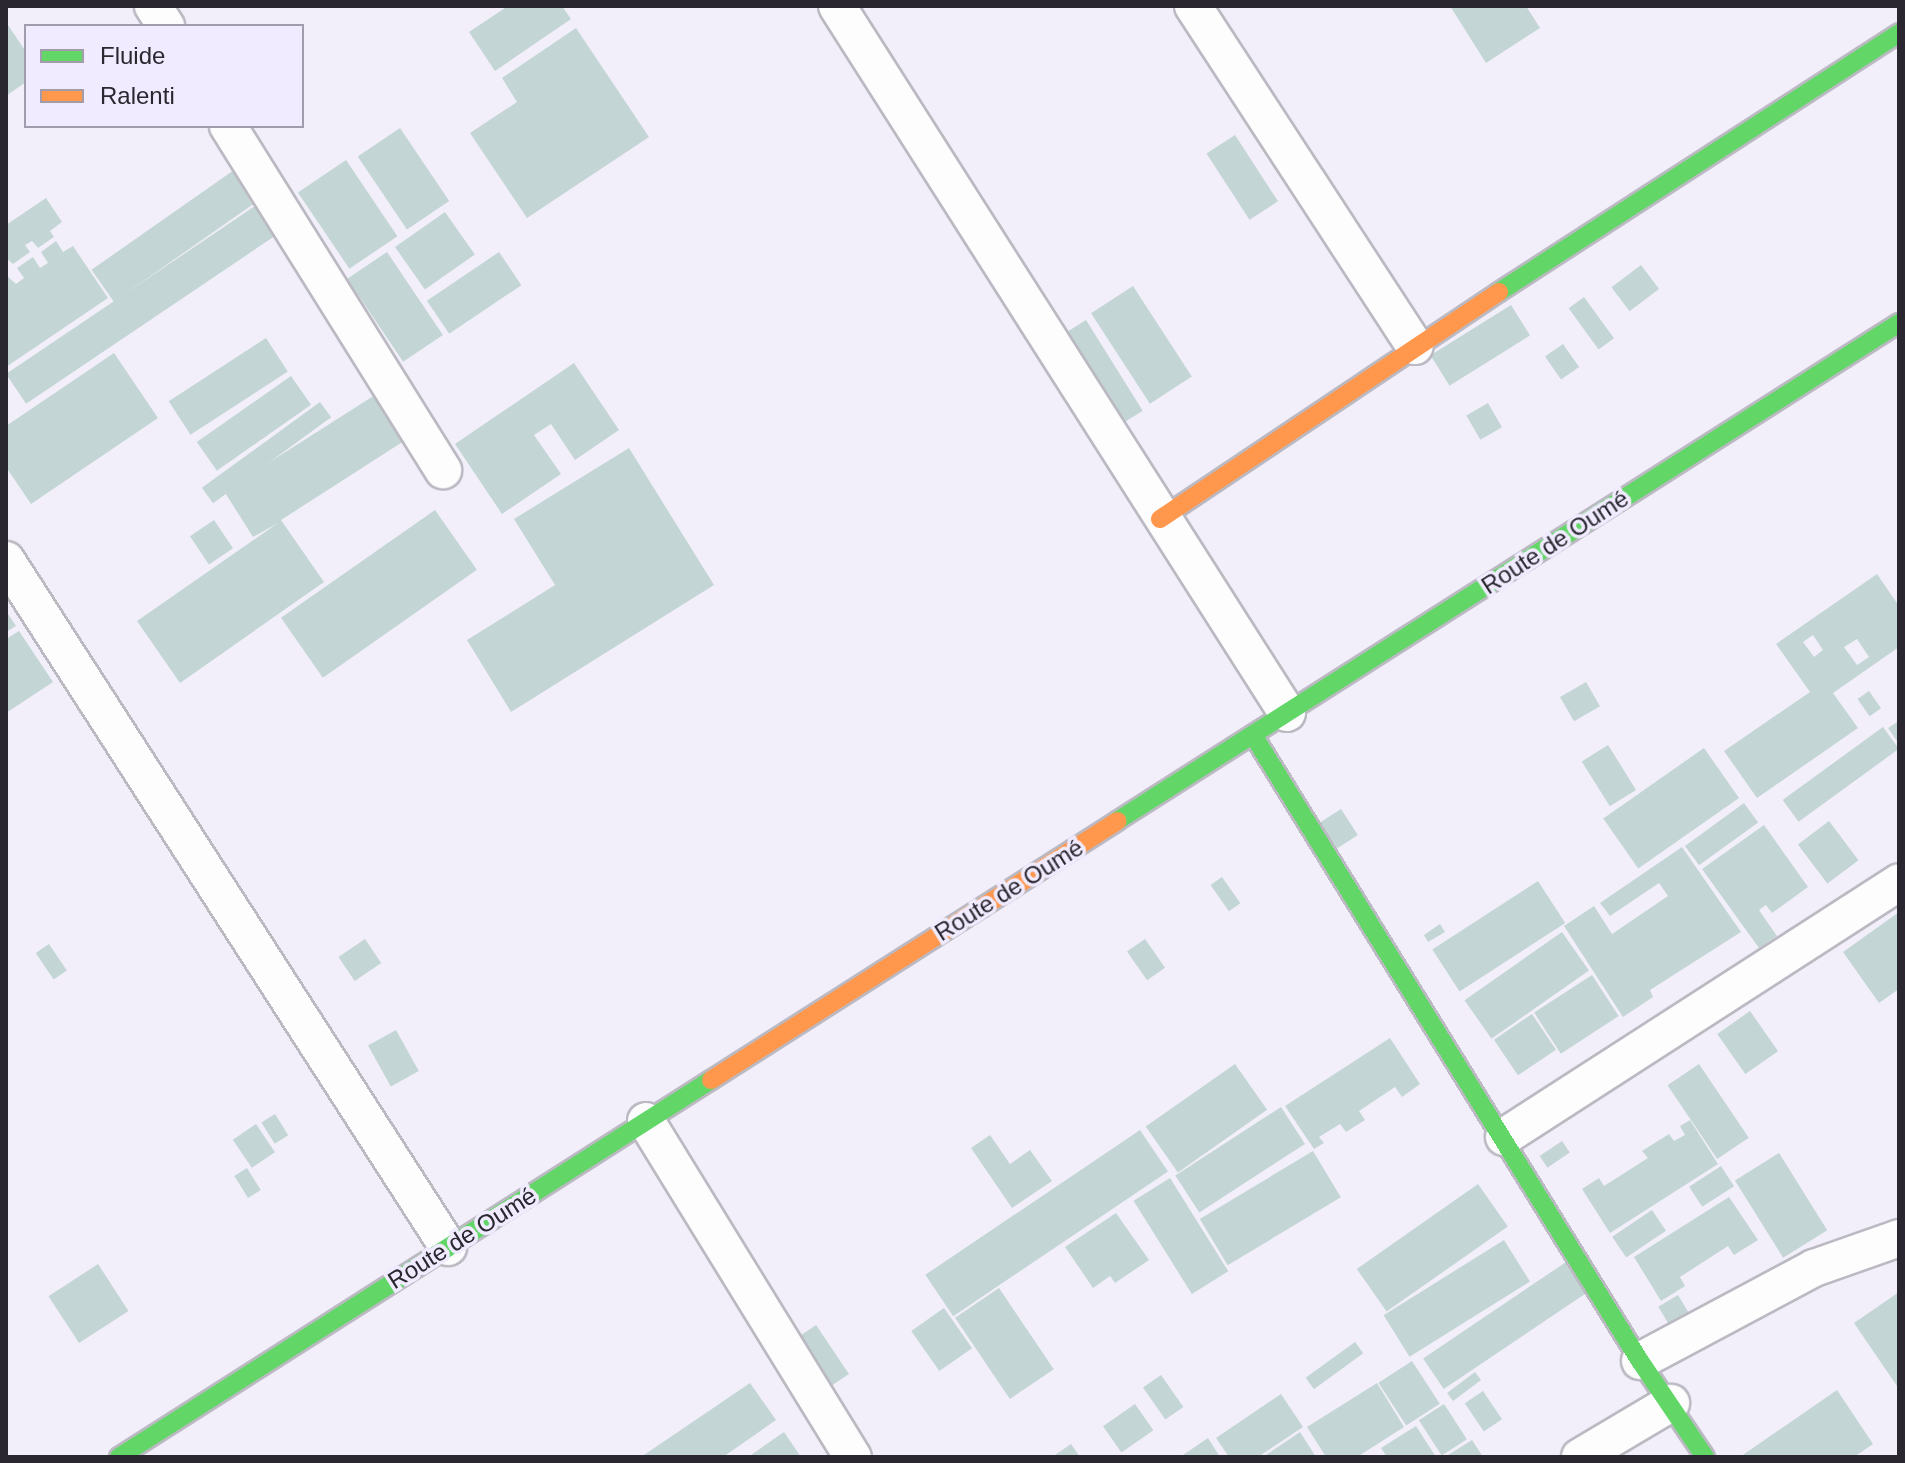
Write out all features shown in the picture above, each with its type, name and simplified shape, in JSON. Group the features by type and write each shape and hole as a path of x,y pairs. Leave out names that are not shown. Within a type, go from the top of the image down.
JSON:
{"street":[{"path":"153,6 165,24"},
{"path":"837,6 1160,519 1287,713"},
{"path":"1193,6 1415,346"},
{"path":"1160,519 1415,346 1899,33"},
{"path":"229,128 443,470"},
{"name":"Route de Oumé","path":"119,1457 1899,323"},
{"path":"6,560 448,1247"},
{"path":"1253,735 1640,1361 1705,1457"},
{"path":"1504,1137 1899,882"},
{"path":"646,1121 853,1457"},
{"path":"1640,1361 1814,1268 1899,1238"},
{"path":"1580,1457 1671,1403"}],"building":[{"path":"508,6 562,6 571,19 495,71 469,32"},
{"path":"1450,6 1526,6 1540,28 1486,63"},
{"path":"6,22 24,49 24,83 6,96"},
{"path":"576,28 649,137 527,218 470,133 517,102 502,78"},
{"path":"400,128 449,201 407,229 358,157"},
{"path":"1235,135 1278,201 1250,220 1206,154"},
{"path":"346,160 397,236 349,269 298,192"},
{"path":"234,170 256,202 114,302 91,270"},
{"path":"46,198 62,222 50,231 54,237 38,248 32,241 25,245 30,252 13,264 6,258 6,225"},
{"path":"258,204 278,234 26,404 6,374"},
{"path":"445,212 475,255 425,290 395,247"},
{"path":"56,241 63,252 73,246 108,298 6,367 6,275 16,284 24,278 17,268 33,257 40,268 48,263 41,252"},
{"path":"387,252 443,335 403,362 347,279"},
{"path":"499,252 521,285 449,334 427,301"},
{"path":"1641,265 1659,289 1630,311 1611,287"},
{"path":"1133,286 1192,377 1150,404 1091,313"},
{"path":"1584,297 1614,338 1599,349 1569,308"},
{"path":"1511,305 1530,336 1450,386 1430,355"},
{"path":"1086,320 1143,411 1116,428 1059,337"},
{"path":"266,338 288,372 190,435 169,401"},
{"path":"1563,344 1579,367 1561,380 1545,357"},
{"path":"114,353 158,418 31,504 6,467 6,426"},
{"path":"574,363 619,430 575,460 551,424 534,435 561,474 502,514 455,444"},
{"path":"291,376 311,405 217,471 197,442"},
{"path":"375,395 404,441 281,520 324,582 180,683 137,621 278,523 253,537 224,491"},
{"path":"320,402 331,417 213,503 202,488"},
{"path":"1488,403 1502,427 1480,440 1466,416"},
{"path":"629,448 714,585 511,712 467,640 555,585 514,519"},
{"path":"435,510 477,570 323,678 281,618"},
{"path":"214,520 233,548 209,564 190,536"},
{"path":"1877,574 1899,606 1899,647 1833,693 1858,728 1757,798 1724,751 1810,692 1776,644","holes":["1813,635 1823,650 1814,657 1803,642","1857,639 1869,657 1857,665 1844,647"]},
{"path":"6,611 16,626 6,632"},
{"path":"19,631 53,682 6,713 6,639"},
{"path":"1586,682 1600,706 1574,721 1560,697"},
{"path":"1869,691 1881,708 1870,716 1858,699"},
{"path":"1899,721 1899,744 1888,728"},
{"path":"1883,727 1899,749 1799,822 1783,800"},
{"path":"1608,745 1636,790 1610,806 1582,761"},
{"path":"1704,748 1739,798 1638,869 1603,819"},
{"path":"1744,803 1758,822 1699,865 1685,846"},
{"path":"1341,809 1358,835 1337,849 1320,823"},
{"path":"1829,821 1858,860 1827,884 1798,844"},
{"path":"1764,825 1808,887 1772,913 1766,905 1759,910 1777,936 1759,948 1702,869"},
{"path":"1682,847 1741,932 1650,990 1653,997 1623,1017 1564,926 1594,906 1612,934 1668,896 1659,883 1610,916 1600,903"},
{"path":"1222,877 1240,903 1229,911 1211,885"},
{"path":"1538,881 1565,923 1460,992 1432,950"},
{"path":"1899,912 1899,989 1879,1003 1843,952"},
{"path":"1440,924 1445,932 1428,942 1424,935"},
{"path":"1562,932 1589,971 1491,1039 1465,1000"},
{"path":"365,939 381,963 355,981 338,957"},
{"path":"1145,939 1165,968 1147,980 1127,952"},
{"path":"49,944 67,971 54,979 36,953"},
{"path":"1592,975 1619,1016 1561,1054 1534,1013"},
{"path":"1750,1011 1778,1051 1745,1074 1717,1034"},
{"path":"1532,1014 1556,1050 1518,1075 1494,1040"},
{"path":"396,1030 419,1071 391,1087 368,1046"},
{"path":"1390,1038 1420,1084 1402,1097 1395,1087 1359,1111 1365,1120 1346,1132 1340,1124 1319,1137 1324,1143 1314,1149 1285,1106"},
{"path":"1235,1064 1267,1110 1178,1172 1146,1127"},
{"path":"1699,1064 1749,1138 1717,1159 1667,1085"},
{"path":"1281,1107 1305,1144 1199,1213 1175,1176"},
{"path":"275,1114 288,1135 275,1144 261,1122"},
{"path":"1690,1120 1718,1164 1610,1233 1582,1189 1599,1178 1604,1186 1648,1158 1642,1151 1669,1134 1674,1141 1685,1135 1680,1126"},
{"path":"256,1124 275,1152 252,1168 233,1140"},
{"path":"1140,1130 1168,1171 953,1316 925,1275"},
{"path":"990,1135 1010,1164 1030,1150 1052,1181 1012,1208 971,1148"},
{"path":"1562,1141 1570,1153 1547,1168 1540,1156"},
{"path":"1313,1151 1341,1197 1228,1265 1200,1219"},
{"path":"1779,1153 1827,1230 1783,1258 1735,1181"},
{"path":"1721,1166 1734,1186 1702,1207 1689,1187"},
{"path":"247,1168 261,1190 248,1198 234,1176"},
{"path":"1170,1178 1228,1271 1192,1294 1134,1201"},
{"path":"1478,1184 1508,1227 1387,1311 1357,1269"},
{"path":"1729,1197 1758,1240 1734,1255 1728,1246 1680,1277 1685,1286 1661,1301 1634,1257"},
{"path":"1652,1210 1666,1231 1626,1258 1612,1237"},
{"path":"1116,1213 1149,1260 1115,1283 1110,1276 1093,1288 1065,1247"},
{"path":"1504,1240 1530,1282 1410,1357 1384,1315"},
{"path":"1569,1260 1590,1291 1444,1389 1423,1358"},
{"path":"98,1264 128,1311 79,1343 49,1296"},
{"path":"999,1288 1054,1369 1010,1399 955,1318"},
{"path":"1899,1292 1899,1389 1854,1323"},
{"path":"1678,1295 1694,1322 1674,1333 1658,1307"},
{"path":"944,1308 972,1348 939,1371 911,1331"},
{"path":"816,1325 849,1374 822,1392 789,1343"},
{"path":"1355,1342 1363,1353 1314,1389 1306,1378"},
{"path":"1412,1361 1440,1404 1406,1426 1378,1383"},
{"path":"1475,1372 1481,1380 1453,1401 1447,1393"},
{"path":"1161,1375 1183,1407 1165,1420 1143,1388"},
{"path":"750,1383 776,1420 723,1457 641,1457"},
{"path":"1377,1383 1404,1427 1357,1457 1326,1457 1307,1427"},
{"path":"1837,1390 1873,1444 1854,1457 1740,1457"},
{"path":"1483,1391 1502,1419 1484,1431 1465,1403"},
{"path":"1281,1394 1303,1427 1258,1457 1229,1457 1216,1438"},
{"path":"1135,1404 1153,1430 1121,1453 1103,1426"},
{"path":"1444,1404 1467,1439 1442,1456 1419,1420"},
{"path":"1416,1426 1436,1457 1387,1457 1381,1448"},
{"path":"784,1432 801,1457 748,1457"},
{"path":"1300,1432 1316,1457 1263,1457"},
{"path":"1208,1438 1220,1457 1180,1457"},
{"path":"1472,1440 1483,1457 1445,1457"},
{"path":"1071,1444 1080,1457 1052,1457"}],"traffic: fast":[{"path":"1499,292 1899,33"},
{"path":"1117,821 1899,323"},
{"path":"1253,735 1640,1361 1705,1457"},
{"path":"119,1457 711,1080"}],"traffic: slow":[{"path":"1160,519 1499,292"},
{"path":"711,1080 1117,821"}]}
